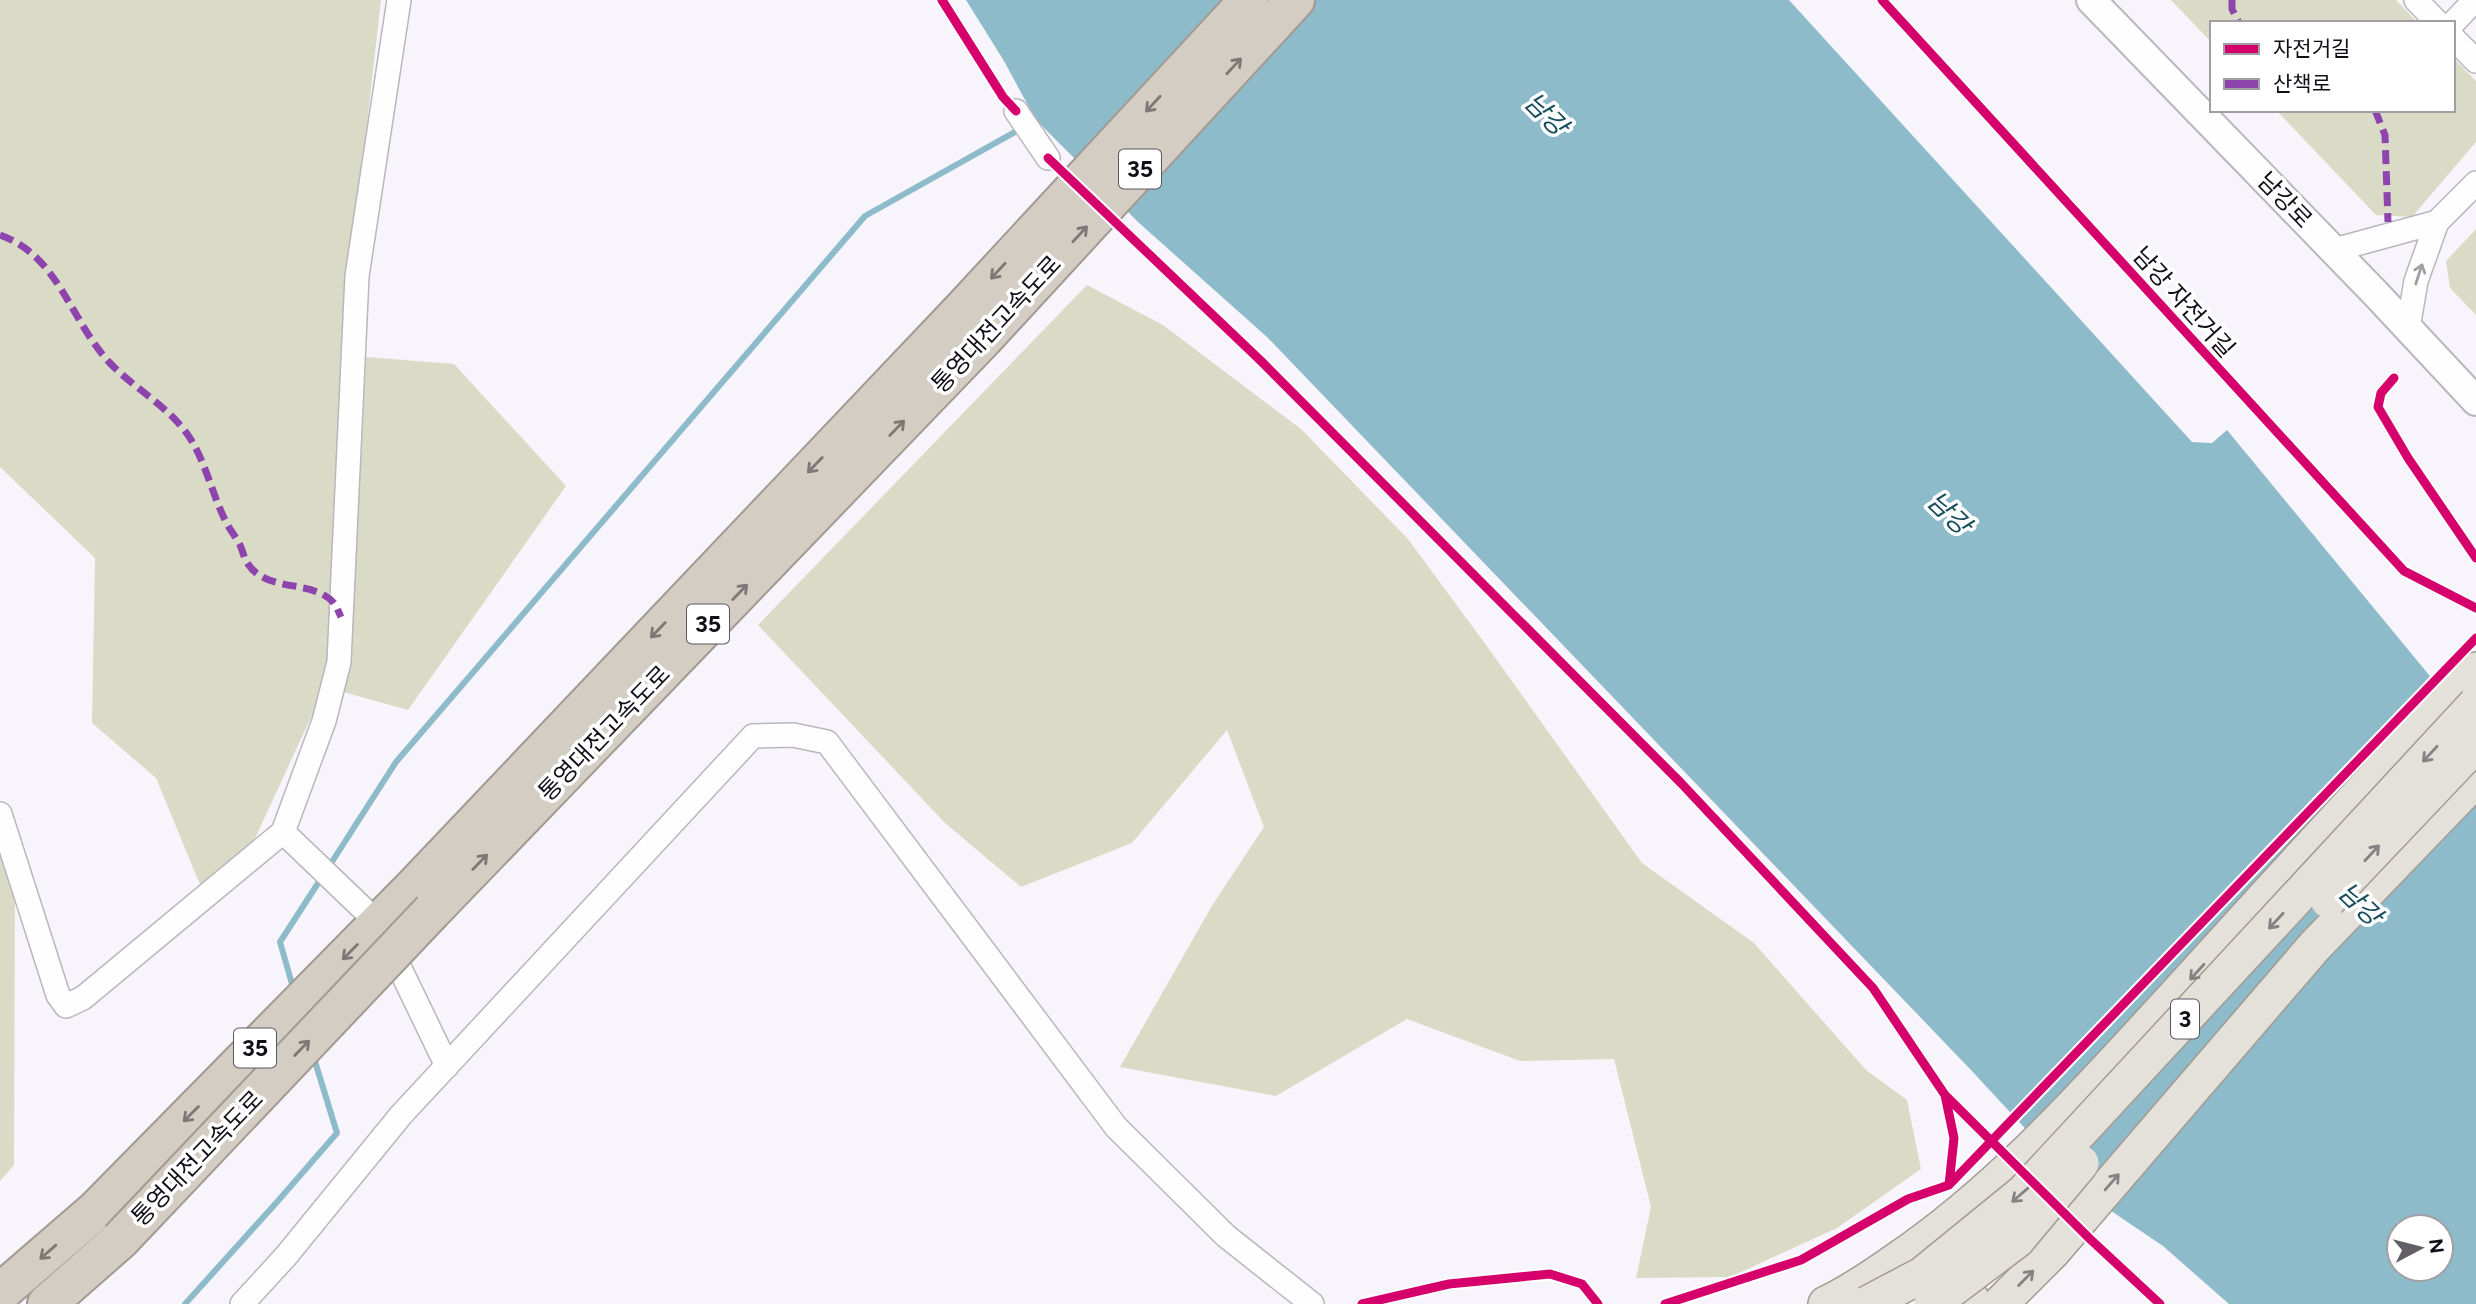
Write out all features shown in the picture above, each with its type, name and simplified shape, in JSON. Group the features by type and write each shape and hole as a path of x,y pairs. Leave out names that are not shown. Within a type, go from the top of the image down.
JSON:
{"highway":[{"name":"통영대전고속도로","path":"973,324 1249,0"},
{"name":"통영대전고속도로","path":"47,1304 120,1240 424,898 973,324 1295,0"},
{"name":"통영대전고속도로","path":"0,1293 95,1211 378,923 424,898"}],"main road":[{"path":"1826,1304 1846,1294 1935,1235 2067,1115 2359,793 2476,670"},
{"name":"3","path":"1867,1304 1922,1275 2024,1192 2476,704"},
{"name":"3","path":"1932,1304 2017,1240 2105,1135 2476,744"},
{"path":"2000,1304 2052,1252 2314,947 2476,779"},
{"path":"1935,1235 1974,1304"}],"street":[{"path":"0,814 58,995 66,1006 83,998 283,832 324,720 339,662 357,276 399,0"},
{"name":"남강로","path":"2091,0 2334,250 2476,401"},
{"path":"2416,0 2436,21"},
{"path":"2455,21 2475,0"},
{"path":"2455,40 2476,61"},
{"path":"1016,111 1048,158"},
{"path":"2408,328 2416,281 2437,222 2476,183"},
{"path":"2334,250 2437,222"},
{"path":"242,1304 286,1256 401,1115 753,736 793,735 827,742 1116,1128 1226,1236 1312,1304"},
{"path":"283,832 378,923 447,1066"}],"green space":[{"path":"0,0 381,0 341,355 454,364 566,486 408,710 325,687 246,858 210,909 156,778 92,723 95,558 0,467"},
{"path":"2171,0 2396,0 2416,21 2210,21 2210,41"},
{"path":"2455,60 2476,81 2476,142 2412,217 2376,215 2278,112 2455,112"},
{"path":"2476,229 2476,315 2450,288 2446,261"},
{"path":"1087,285 1163,325 1301,429 1408,539 1642,863 1754,943 1866,1070 1907,1100 1921,1169 1837,1228 1730,1277 1636,1278 1651,1207 1614,1059 1520,1061 1407,1019 1276,1096 1120,1067 1213,904 1264,827 1227,730 1132,843 1021,887 945,823 758,625"},
{"path":"0,815 15,883 14,1165 0,1181"}],"water":[{"name":"남강","path":"966,0 1789,0 2192,442 2212,443 2227,430 2476,732 2476,1304 2229,1304 2163,1246 2086,1194 1970,1069 1267,337 1138,222 1036,120"}],"waterway":[{"path":"328,868 396,762 865,216 1022,128"},
{"path":"294,991 280,942 322,877"},
{"path":"185,1304 337,1133 313,1055"}],"marked path":[{"path":"2232,0 2232,9 2238,21"},
{"path":"2376,112 2385,135 2388,222"},
{"path":"0,235 20,245 36,258 50,273 109,362 164,409 185,431 198,453 221,512 240,545 245,560 256,573 278,583 325,596 334,603 341,617"}],"cycle path":[{"path":"942,0 1003,97 1016,111"},
{"name":"남강 자전거길","path":"1882,0 2404,571 2476,608"},
{"path":"1048,158 1261,361 1681,783 1873,988 1945,1095 2090,1239 2160,1304"},
{"path":"2394,378 2381,393 2378,407 2408,458 2476,558"},
{"path":"1665,1304 1801,1260 1908,1199 1949,1185 2476,638"},
{"path":"1945,1095 1954,1138 1949,1185"},
{"path":"1362,1304 1449,1284 1550,1274 1582,1284 1598,1304"}]}
